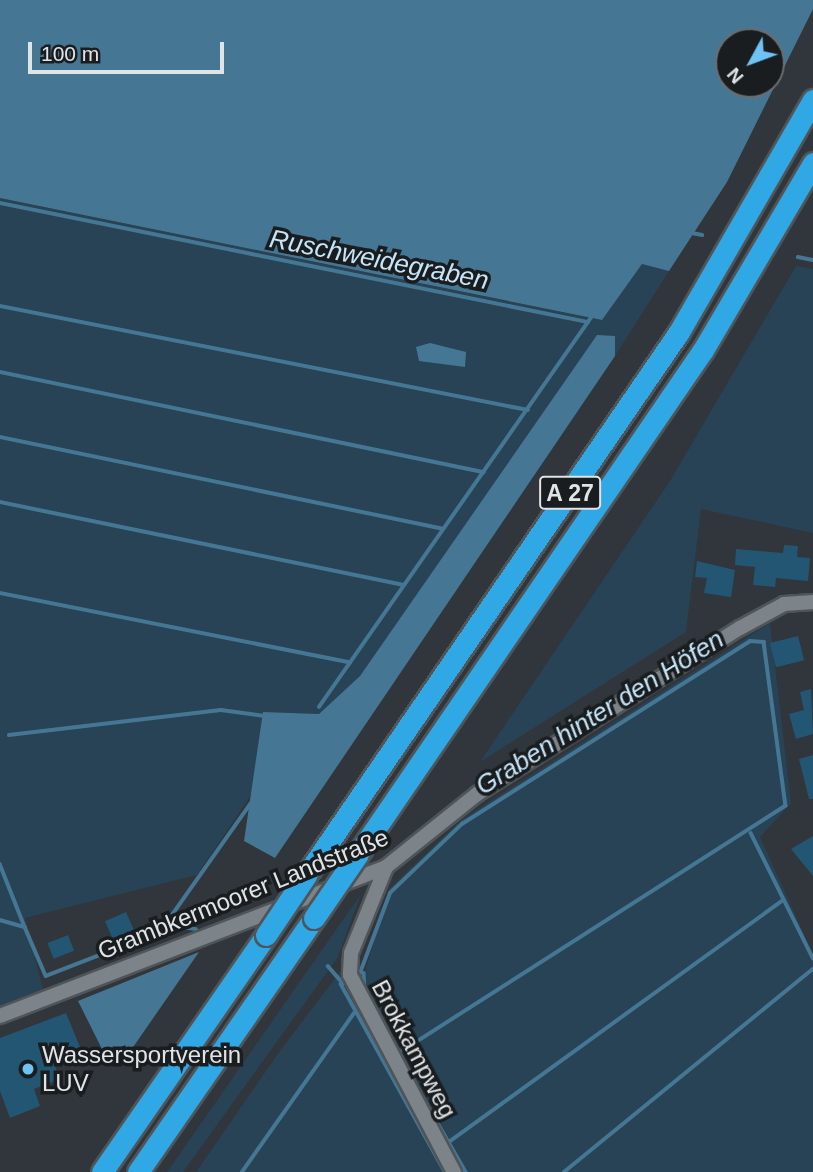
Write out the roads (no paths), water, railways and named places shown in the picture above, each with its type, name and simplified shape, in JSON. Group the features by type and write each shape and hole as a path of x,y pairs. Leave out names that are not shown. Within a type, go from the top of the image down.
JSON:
{"highway":[{"name":"A 27","path":"102,1172 679,332 813,100"},
{"name":"A 27","path":"138,1172 703,350 813,163"}],"street":[{"name":"Grambkermoorer Landstraße","path":"0,1016 386,867 477,794 740,628 784,604 813,602"},
{"name":"Brokkampweg","path":"386,867 351,953 350,975 454,1172"}],"waterway":[{"path":"761,28 776,0"},
{"path":"655,226 724,98"},
{"name":"Ruschweidegraben","path":"0,203 588,322"},
{"path":"319,707 655,226 702,235"},
{"name":"Ruschweidegraben","path":"798,257 813,260"},
{"path":"0,306 528,410"},
{"path":"0,372 484,472"},
{"path":"0,437 443,529"},
{"path":"0,502 404,585"},
{"path":"0,593 350,662"},
{"name":"Graben hinter den Höfen","path":"360,973 390,893 462,824 750,641 764,642 786,806 398,1054"},
{"path":"9,735 221,710 272,717 301,733"},
{"path":"160,932 309,721"},
{"name":"Graben hinter den Höfen","path":"751,833 813,958"},
{"path":"0,864 25,927"},
{"path":"449,1142 782,901"},
{"name":"Graben hinter den Höfen","path":"0,920 25,927 46,976 174,926 196,929"},
{"name":"Graben hinter den Höfen","path":"328,966 343,983"},
{"path":"564,1172 813,969"},
{"path":"364,973 365,990"},
{"path":"341,984 445,1172"},
{"path":"242,1172 354,1013"},
{"path":"415,1083 466,1172"}],"place":[{"name":"Wassersportverein LUV","path":"28,1069"}]}
